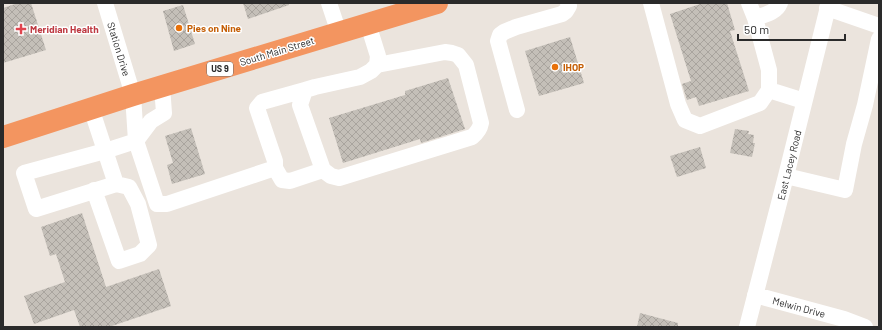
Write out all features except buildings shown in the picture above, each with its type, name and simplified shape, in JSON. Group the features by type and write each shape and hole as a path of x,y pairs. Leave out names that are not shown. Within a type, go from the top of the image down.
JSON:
{"highway":[{"name":"South Main Street","path":"3,137 162,86 368,24 406,7 437,3"}],"street":[{"name":"Station Drive","path":"105,3 133,95 136,141 156,204 167,204 275,168"},
{"path":"329,3 338,33"},
{"path":"517,110 498,40 500,35 516,27 562,14 566,11 568,3"},
{"path":"651,3 678,104 685,120 700,126 760,103 769,90 769,70 755,18 748,3"},
{"path":"755,18 771,13 780,6 780,3"},
{"path":"828,5 879,26"},
{"name":"East Lacey Road","path":"747,327 828,5"},
{"path":"368,24 378,56 377,65"},
{"path":"786,176 845,190 854,144 879,39"},
{"path":"304,90 300,105 323,170 331,176 339,178 472,137 480,128 481,123 466,65 458,55 446,52 377,65 371,71 360,77 314,87 262,102 258,108 275,161 275,168 282,180 290,181 323,170"},
{"path":"94,190 119,261 140,254 149,245 138,204 129,187 116,184 94,190 36,209 24,173 136,141 151,121 164,113 162,86"},
{"path":"769,90 804,101"},
{"path":"91,108 116,184"},
{"name":"Melwin Drive","path":"755,295 844,319 865,327"}],"place":[{"name":"Pies on Nine","path":"179,28"},
{"name":"Meridian Health","path":"21,29"},
{"name":"IHOP","path":"555,67"}]}
